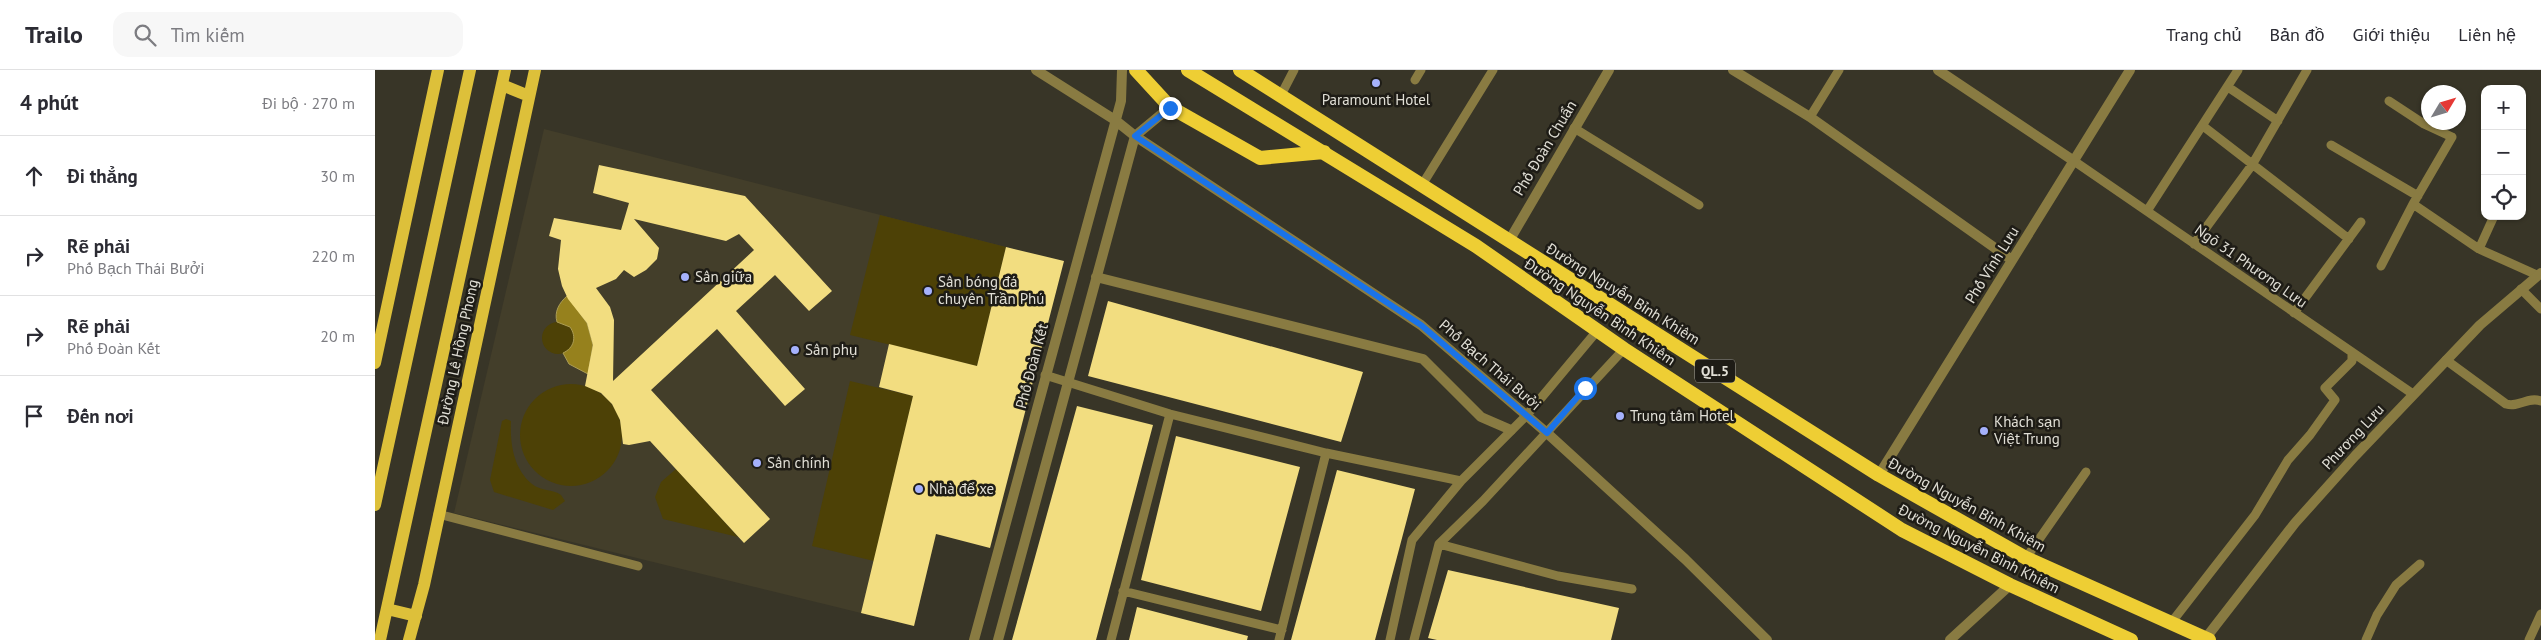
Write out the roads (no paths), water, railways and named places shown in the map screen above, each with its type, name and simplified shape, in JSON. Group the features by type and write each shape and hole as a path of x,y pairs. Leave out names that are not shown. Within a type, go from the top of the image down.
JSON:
{"highway":[{"path":"1137,70 1170,108 1259,158 1324,152"},
{"name":"Đường Nguyễn Bình Khiêm","path":"1188,70 1476,246 1597,331 1902,530 2009,585 2131,640"},
{"name":"Đường Nguyễn Bỉnh Khiêm","path":"1240,70 1879,475 2026,558 2207,639"}],"main road":[{"path":"375,363 438,70"},
{"name":"Đường Lê Hồng Phong","path":"380,640 505,70"},
{"name":"Đường Lê Hồng Phong","path":"409,640 416,616 535,70"},
{"path":"375,505 466,71"},
{"path":"502,85 529,96"},
{"path":"387,609 416,616"}],"street":[{"name":"Phố Bạch Thái Bưởi","path":"1036,70 1115,120 1135,136 1421,325 1547,433 1685,559 1767,640"},
{"name":"Phố Đoàn Kết","path":"974,640 1121,101 1122,70"},
{"name":"Phố Đoàn Chuẩn","path":"1509,241 1609,70"},
{"path":"1733,70 1811,117 2013,260"},
{"path":"1938,70 2074,161"},
{"name":"Phố Vĩnh Lưu","path":"1879,475 2130,70"},
{"path":"998,640 1135,136 1170,108"},
{"name":"Phương Lưu","path":"2207,639 2295,523 2413,394 2480,325 2539,274"},
{"path":"1096,277 1423,360 1481,417 1511,430"},
{"path":"1950,640 2009,585"}],"lane":[{"path":"1281,95 1295,70"},
{"path":"1415,80 1421,70"},
{"path":"1421,185 1493,70"},
{"path":"1811,117 1839,70"},
{"path":"2147,211 2238,70"},
{"path":"2194,244 2252,164 2307,70"},
{"path":"2228,87 2278,121"},
{"path":"2381,266 2415,200 2452,137 2424,124 2389,101"},
{"path":"2203,126 2349,239"},
{"path":"1574,128 1699,204"},
{"path":"2331,145 2415,200 2479,249 2539,274"},
{"name":"Ngõ 31 Phương Lưu","path":"2074,161 2413,394"},
{"path":"2479,249 2492,220"},
{"path":"2295,313 2361,222"},
{"path":"2521,288 2541,308"},
{"path":"1390,640 1412,540 1461,481 1526,416 1597,331"},
{"path":"1414,640 1439,544 1547,433 1585,388 1624,349"},
{"path":"2171,623 2255,515 2288,460 2335,400 2325,388 2352,361 2352,353"},
{"path":"2446,360 2506,404 2515,406 2533,399 2541,402"},
{"path":"1045,375 1170,414 1326,453 1461,481"},
{"path":"1111,640 1170,414"},
{"path":"1279,640 1326,453"},
{"path":"2026,558 2086,472"},
{"path":"438,514 639,566"},
{"path":"1439,544 1558,576 1632,589"},
{"path":"2366,640 2377,615 2396,585 2420,564"},
{"path":"1123,591 1282,630"},
{"path":"2529,640 2541,614"}],"place":[{"name":"Paramount Hotel","path":"1376,83"},
{"name":"Sân giữa","path":"685,277"},
{"name":"Sân bóng đá chuyên Trần Phú","path":"928,291"},
{"name":"Sân phụ","path":"795,350"},
{"name":"Trung tâm Hotel","path":"1620,416"},
{"name":"Khách sạn Việt Trung","path":"1984,431"},
{"name":"Sân chính","path":"757,463"},
{"name":"Nhà để xe","path":"919,489"}]}
